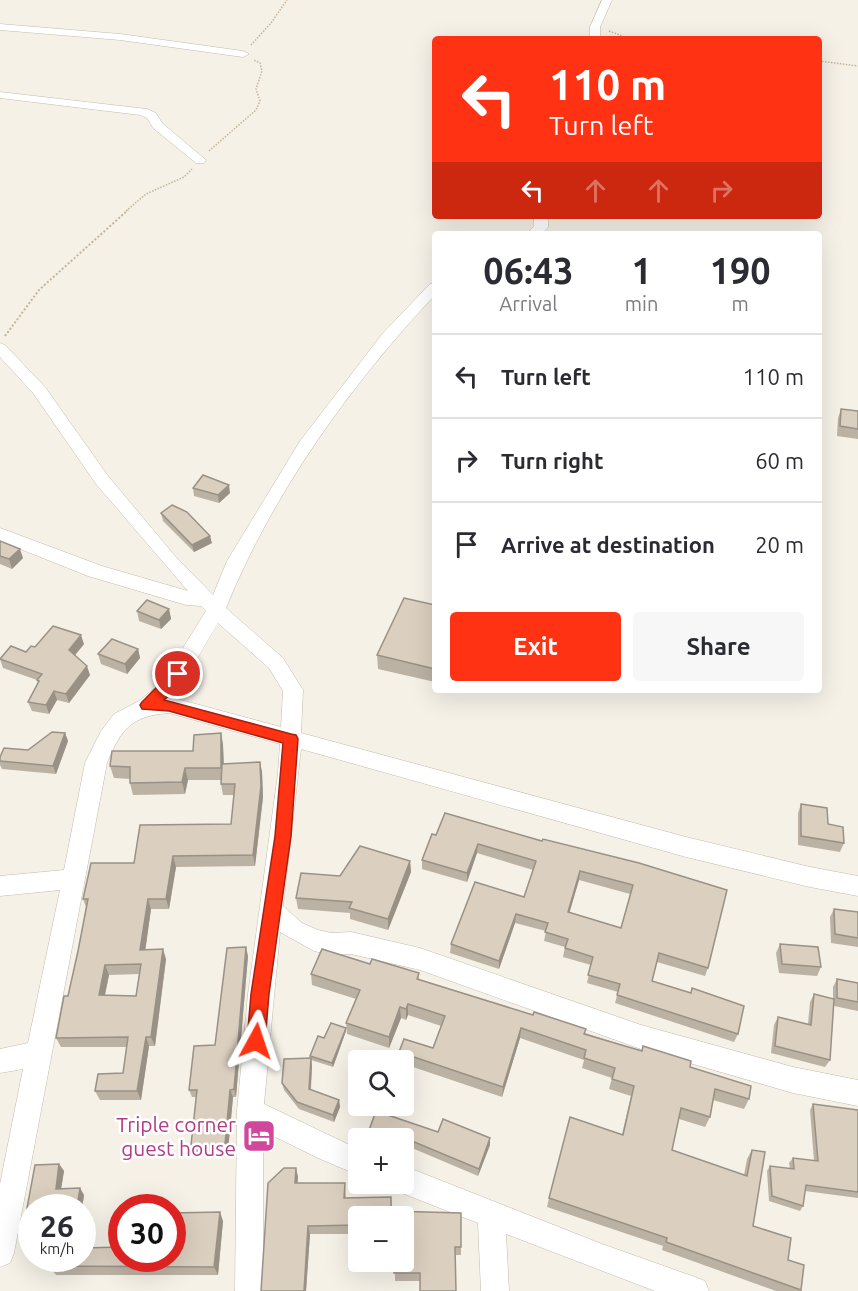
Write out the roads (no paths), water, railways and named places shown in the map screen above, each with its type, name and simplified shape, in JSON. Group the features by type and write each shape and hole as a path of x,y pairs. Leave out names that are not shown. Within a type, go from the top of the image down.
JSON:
{"street":[{"path":"596,36 596,27 607,0"},
{"path":"0,27 120,37 243,54"},
{"path":"0,95 143,112 152,116 157,125 200,160"},
{"path":"0,1253 96,763 105,742 115,724 147,705 168,688 211,605 306,445 388,336 432,290"},
{"path":"2,342 102,480 169,560 211,605 276,663 293,690 283,836 260,994 250,1111 249,1291"},
{"path":"0,534 95,571 211,605"},
{"path":"147,705 169,705 687,847 810,877 858,886"},
{"path":"0,886 73,879"},
{"path":"272,911 294,930 314,940 367,946 420,960 641,1037 793,1080 858,1093"},
{"path":"0,1061 38,1054"},
{"path":"250,1111 348,1158"},
{"path":"414,1184 602,1258 696,1291"},
{"path":"491,1213 495,1291"}],"place":[{"name":"Triple corner guest house","path":"259,1136"}]}
